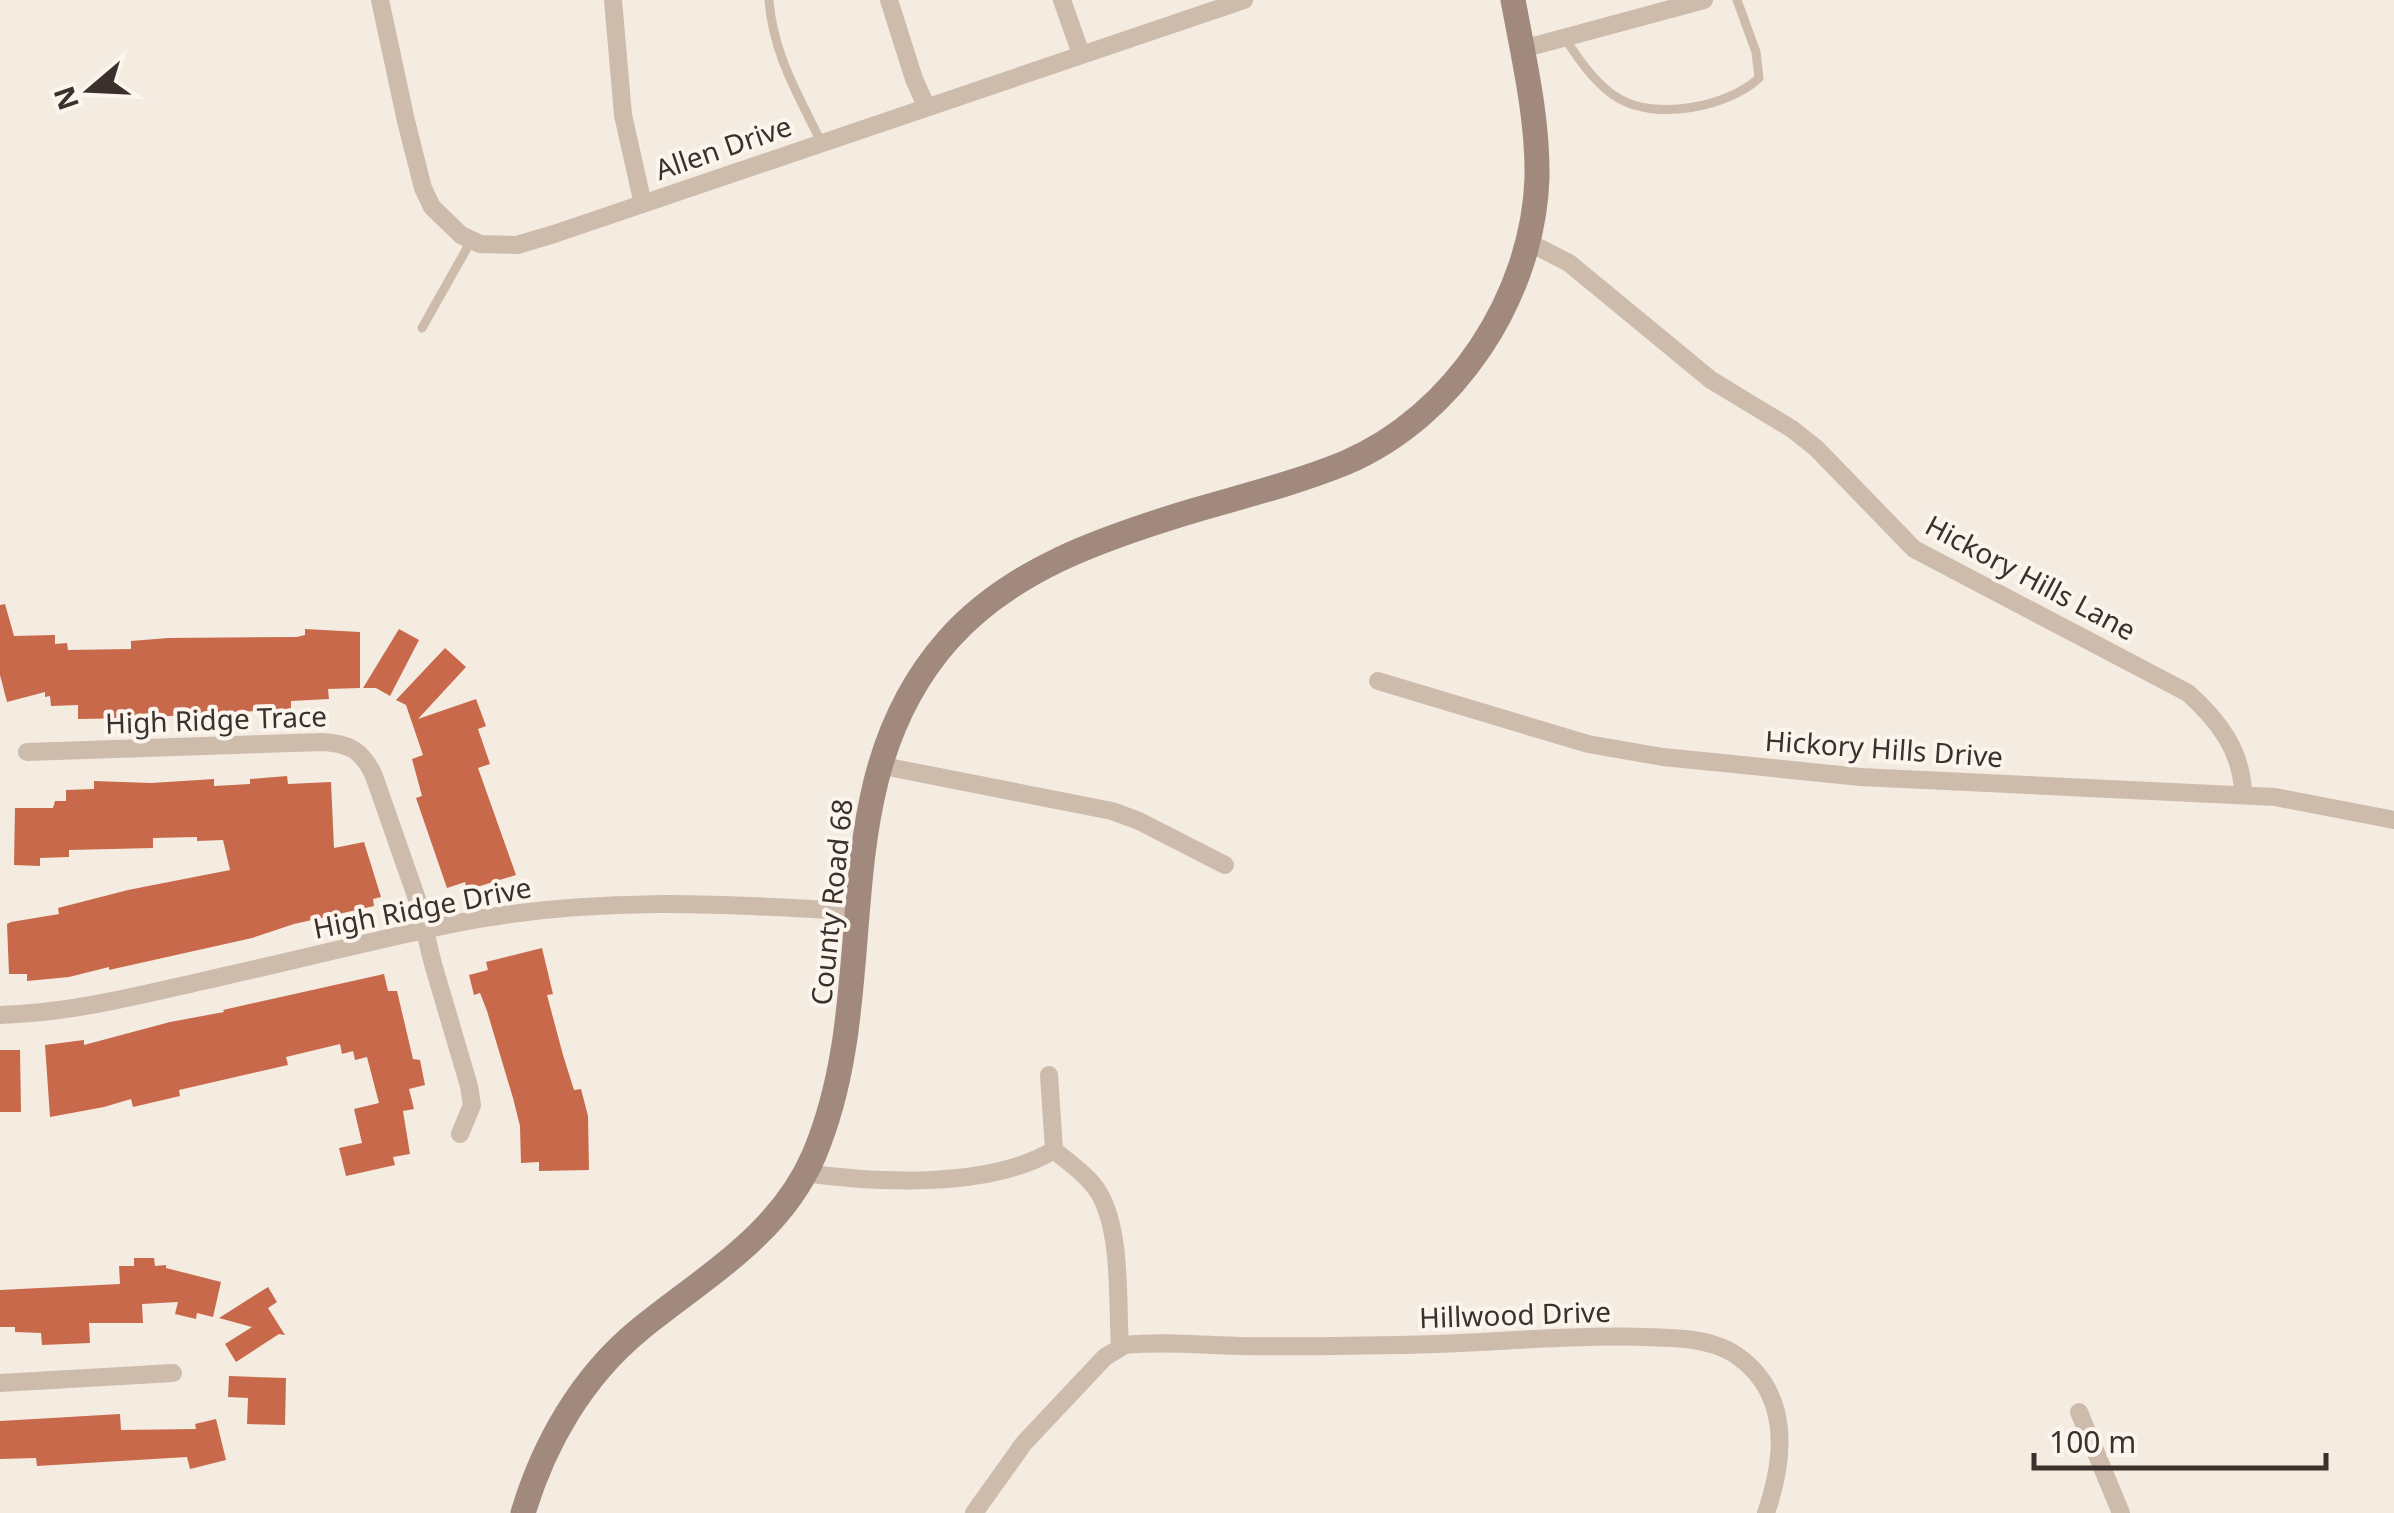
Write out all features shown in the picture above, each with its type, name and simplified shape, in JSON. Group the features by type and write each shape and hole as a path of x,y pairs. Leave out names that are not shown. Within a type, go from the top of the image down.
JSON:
{"street":[{"path":"380,0 424,188 442,220 471,241"},
{"path":"613,0 623,115 643,204"},
{"path":"888,0 926,106"},
{"path":"1062,0 1080,54"},
{"name":"Allen Drive","path":"471,241 490,247 516,245 1244,0"},
{"name":"County Road 68","path":"523,1513 547,1450 591,1379 636,1333 756,1239 787,1202 804,1173 838,1080 848,1028 866,820 878,765 905,702 931,661 974,614 1014,584 1055,561 1106,539 1345,462 1422,413 1467,367 1516,284 1534,208 1537,156 1514,0"},
{"path":"1522,49 1704,0"},
{"name":"Hickory Hills Lane","path":"1528,242 1569,263 1710,380 1792,429 1816,448 1914,548 2188,693 2223,729 2241,769 2243,794"},
{"name":"Hickory Hills Drive","path":"1378,681 1588,744 1663,756 1861,777 2243,794 2322,804 2394,820"},
{"name":"High Ridge Trace","path":"27,752 342,742 357,750 367,761 417,900 469,1086 472,1104 460,1134"},
{"path":"878,765 1112,811 1224,865"},
{"name":"High Ridge Drive","path":"0,1014 57,1012 100,1004 425,930 556,910 648,902 859,912"},
{"path":"974,1513 1024,1443 1105,1357 1120,1347 1116,1264 1105,1208 1093,1185 1054,1150 1049,1075"},
{"path":"804,1173 874,1180 949,1177 1014,1168 1054,1150"},
{"name":"Hillwood Drive","path":"1120,1347 1422,1345 1608,1336 1710,1343 1748,1364 1775,1410 1781,1464 1766,1513"},
{"path":"0,1383 172,1373"},
{"path":"2079,1412 2121,1513"}],"lane":[{"path":"768,0 777,49 821,142"},
{"path":"1565,38 1578,60 1618,98 1652,108 1684,110 1743,92 1759,78 1756,52 1738,0"},
{"path":"422,328 471,241"}],"building":[{"path":"5,604 14,636 55,635 55,644 67,643 68,650 131,649 131,641 168,638 297,637 305,635 305,629 360,632 360,688 328,689 329,699 291,701 291,709 78,719 78,705 51,706 50,696 45,697 45,692 7,702 0,675 0,605"},
{"path":"399,629 419,640 390,696 376,688 363,688"},
{"path":"445,648 466,667 418,719 476,699 486,726 478,729 490,764 478,768 516,875 467,890 465,882 447,888 416,798 422,796 412,759 423,755 406,705 396,700"},
{"path":"287,776 288,784 331,782 334,848 364,842 381,897 373,899 374,906 109,970 27,981 27,974 9,974 7,924 11,922 59,914 58,908 128,890 230,870 223,840 197,841 197,837 153,838 153,848 69,850 69,857 40,858 40,866 14,865 15,808 53,808 55,801 66,801 66,790 94,789 94,781 214,779 214,786"},
{"path":"542,948 553,994 547,995 563,1055 574,1090 581,1089 588,1116 589,1170 539,1171 539,1162 521,1163 520,1126 513,1098 487,1011 480,993 474,995 469,975 488,970 486,962"},
{"path":"384,974 388,991 397,991 413,1059 420,1060 425,1085 409,1089 414,1109 403,1111 410,1154 393,1157 395,1165 346,1176 339,1148 362,1143 354,1109 379,1103 367,1057 355,1060 353,1051 342,1054 340,1044 286,1057 288,1065 179,1090 180,1096 133,1107 131,1099 50,1117 45,1045 84,1040 84,1045"},
{"path":"0,1050 20,1050 21,1112 0,1112"},
{"path":"134,1258 154,1258 155,1266 166,1265 221,1282 213,1317 197,1313 196,1319 175,1314 178,1302 142,1304 143,1323 89,1323 90,1343 42,1345 41,1333 0,1327 0,1290 120,1284 119,1266 134,1266"},
{"path":"268,1287 277,1302 268,1308 285,1335 279,1334 236,1362 225,1344 252,1327 219,1318"},
{"path":"229,1376 286,1378 285,1425 247,1424 248,1398 228,1397"},
{"path":"120,1414 121,1430 196,1429 195,1424 216,1419 226,1460 190,1469 187,1457 37,1466 36,1458 0,1459 0,1421"}]}
